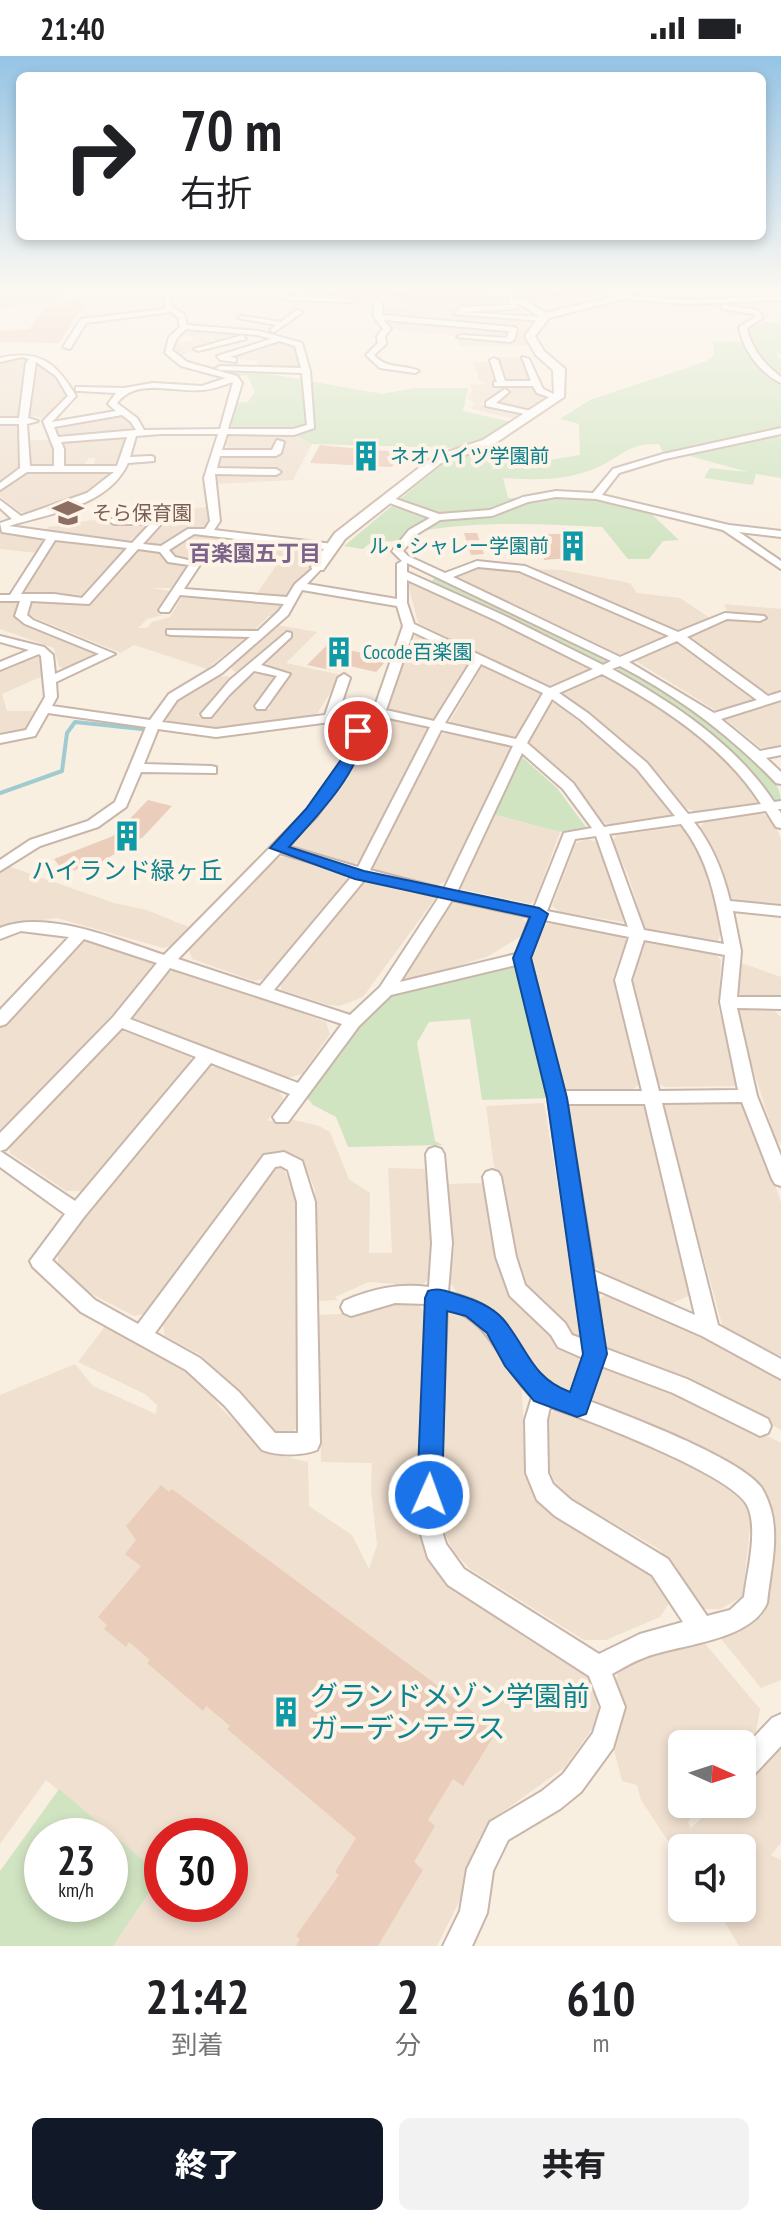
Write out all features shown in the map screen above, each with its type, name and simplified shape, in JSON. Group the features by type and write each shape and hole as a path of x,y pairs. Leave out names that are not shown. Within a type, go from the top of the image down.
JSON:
{"street":[{"path":"25,469 23,421 28,376"},
{"path":"47,424 72,396 60,376"},
{"path":"208,532 215,521 210,503 211,471 238,383 228,376"},
{"path":"56,440 224,431 294,432 311,426 306,376"},
{"path":"498,376 501,387"},
{"path":"532,414 489,404 501,387 544,376"},
{"path":"0,867 35,843 93,824 121,804 154,724 173,697 218,670 261,634 292,601 299,586 318,567 340,536 390,500 437,460 487,443 560,395 558,376"},
{"path":"79,389 204,388 234,378"},
{"path":"533,378 540,391 555,398"},
{"path":"92,409 100,391"},
{"path":"126,391 112,404 124,412 137,434"},
{"path":"0,421 47,424 92,409 124,412"},
{"path":"47,424 56,440 59,467"},
{"path":"596,496 616,471 663,457 781,431"},
{"path":"137,434 122,464 105,485 73,504 17,518 2,526 6,530 52,537 163,549 192,531 333,547"},
{"path":"218,453 276,453 280,442"},
{"path":"0,487 25,469 122,464 151,459"},
{"path":"211,471 276,472"},
{"path":"390,500 438,517 492,513 526,499 556,494 596,496 727,528 781,534"},
{"path":"0,503 17,518"},
{"path":"438,517 413,532 397,551 404,558 626,662 712,718 759,755 781,780"},
{"path":"114,521 183,518"},
{"path":"0,598 85,602 158,521"},
{"path":"727,528 781,566"},
{"path":"51,680 109,654 21,616 20,598 52,537"},
{"path":"163,549 172,560 196,563 165,610"},
{"path":"379,712 409,626 402,603 400,573 404,558"},
{"path":"445,576 477,564 521,568 678,636 766,700"},
{"path":"400,573 607,669 704,735 728,756 777,806 781,824"},
{"path":"299,586 402,603"},
{"path":"179,592 292,601"},
{"path":"282,1117 353,1022 386,991 448,895 520,744 550,692 626,662 725,616 760,618"},
{"path":"409,626 550,692 618,743 700,838 716,872 733,951 728,1002 748,1096 779,1168"},
{"path":"171,632 261,634"},
{"path":"207,714 220,695 256,668 287,635"},
{"path":"0,639 40,649 47,655 51,680 51,697 31,733 0,739"},
{"path":"0,666 40,649"},
{"path":"262,994 361,875 436,727 479,657"},
{"path":"256,668 284,674 261,706"},
{"path":"218,670 242,677"},
{"path":"331,716 344,678"},
{"path":"712,718 781,696"},
{"path":"44,709 216,733 360,712 379,712 520,744 568,786 602,833 638,934 623,980 709,1330"},
{"path":"0,1144 119,1021 166,962 312,813 355,750 360,712"},
{"path":"759,755 781,751"},
{"path":"137,768 211,770"},
{"path":"577,1406 595,1354 557,1098 522,958 569,836 777,806"},
{"path":"278,848 361,875 448,895 733,951"},
{"path":"724,905 781,911"},
{"path":"0,934 19,926 81,933 353,1022"},
{"path":"0,1020 81,933"},
{"path":"386,991 522,958"},
{"path":"728,1002 781,1003"},
{"path":"119,1021 301,1091"},
{"path":"141,1336 270,1160 284,1159 296,1166 306,1202 309,1443 270,1443 232,1399 193,1364 141,1336 88,1306 40,1261 207,1056"},
{"path":"557,1098 748,1096"},
{"path":"435,1154 442,1243 436,1298 428,1521 436,1550 456,1577 598,1668 613,1707 604,1739 572,1783 551,1800 499,1831 480,1869 473,1913 457,1946"},
{"path":"0,1158 77,1212"},
{"path":"492,1177 506,1257 517,1290 558,1329 565,1341 680,1386 760,1426"},
{"path":"585,1276 709,1330 781,1370"},
{"path":"351,1307 377,1294 436,1298 473,1309 495,1326 514,1358 543,1393 673,1447 753,1494 762,1518 755,1603 736,1620 640,1646 598,1668"},
{"path":"543,1393 536,1420 537,1473 545,1492 563,1508 660,1567 701,1628"},
{"path":"756,1754 781,1727"}],"shaded area":[{"path":"0,376 24,376 20,416 0,418"},
{"path":"31,376 57,376 69,398 49,418 28,416"},
{"path":"478,376 496,376 498,384 494,385 532,384 551,399 527,411 497,405 495,402 509,392 502,390 479,404 523,414 519,420 469,408 476,404 467,398 472,391 470,385 485,384"},
{"path":"502,376 529,376 531,381 503,381"},
{"path":"123,416 139,432 99,435 94,431 90,432 93,435 58,437 52,426"},
{"path":"0,424 18,425 21,466 0,484"},
{"path":"229,431 291,433 312,444 293,480 215,484 216,474 221,473 283,474 284,470 218,467 222,455 228,453 281,454 286,440 276,440 275,449 271,450 230,450 224,443"},
{"path":"128,438 114,467 94,466 95,458 89,458 84,465 62,465 59,443 63,441"},
{"path":"28,440 52,440 57,465 29,465"},
{"path":"32,470 114,472 82,497 31,513 20,512 0,496 0,491"},
{"path":"208,507 215,524 204,531 151,547 143,542 160,524 189,521 188,516 119,519 145,511"},
{"path":"92,520 148,526 125,544 43,532 48,527"},
{"path":"8,532 46,540 38,553 0,549 0,534"},
{"path":"195,533 330,547 289,598 262,597 257,593 278,563 207,551 196,563 173,559 167,549"},
{"path":"55,541 125,550 84,596 26,594 24,592"},
{"path":"138,549 160,552 167,563 191,565 180,588 152,588 176,592 158,614 163,615 147,619 138,628 147,628 152,622 170,617 183,595 285,604 277,615 269,616 252,632 167,629 166,635 245,638 207,669 134,645 121,653 30,616 31,604 40,599 86,605"},
{"path":"476,567 517,569 668,637 630,654 619,654 456,577"},
{"path":"529,569 562,570 630,583 637,593 680,598 710,618 682,631 671,630"},
{"path":"414,581 594,669 547,687 418,623 408,584"},
{"path":"0,601 19,603 18,614 99,651 99,656 67,669 59,667 54,648 0,629"},
{"path":"724,604 781,609 781,692 766,693 687,638 723,619 765,622 766,616 727,611"},
{"path":"277,625 317,632 286,663 342,675 316,715 208,730 168,724 167,717 180,698 215,677 228,676 232,681 217,692 197,716 215,716 225,697 253,675 261,673 272,674 275,679 256,707 270,709 270,703 291,671 269,668 266,663 289,638 279,637 245,670 235,672 229,666"},
{"path":"417,632 472,660 437,721 385,711"},
{"path":"674,641 757,697 756,700 715,710 634,660"},
{"path":"41,654 44,679 38,678 2,694 7,711 35,711 34,727 0,736 0,670"},
{"path":"483,665 543,694 515,737 449,723"},
{"path":"606,674 670,711 721,754 760,802 697,812 686,808 627,745 562,696 563,692"},
{"path":"781,699 781,746 761,748 725,719"},
{"path":"550,702 558,703 586,723 645,774 677,814 610,825 599,821 568,781 527,740"},
{"path":"377,716 429,728 432,732 359,862 349,866 293,849 289,843 330,798 363,748 367,719"},
{"path":"451,732 508,744 510,748 447,880 437,886 374,874 371,865 442,734"},
{"path":"761,813 772,819 781,839 781,906 736,904 727,898 722,872 700,826 705,822"},
{"path":"491,814 560,832 535,900 530,904 460,889 459,884"},
{"path":"685,826 706,862 721,934 717,942 645,929 628,875 612,841 617,835"},
{"path":"588,839 601,844 626,919 623,922 560,912 552,906 576,843"},
{"path":"286,856 343,874 347,880 266,978 254,981 192,959 189,950 275,859"},
{"path":"8,866 114,903 147,910 191,928 177,944 163,948 57,918 0,926 0,872"},
{"path":"372,881 431,893 434,900 363,997 340,1006 282,990 279,982 360,883"},
{"path":"459,899 517,912 526,923 521,936 489,956 409,981 397,973 448,901"},
{"path":"560,921 616,932 627,940 613,977 641,1083 633,1089 566,1091 557,1086 532,959 545,925"},
{"path":"648,939 713,952 721,960 718,1008 740,1077 734,1086 666,1087 656,1083 629,981 642,942"},
{"path":"85,940 153,960 156,968 0,1133 0,1025 76,943"},
{"path":"736,961 781,977 781,995 742,997 735,989"},
{"path":"182,969 326,1022 330,1034 302,1074 288,1078 133,1020 130,1012 168,972"},
{"path":"769,1006 781,1017 781,1144 776,1141 735,1013 741,1007"},
{"path":"124,1031 190,1056 193,1064 84,1191 66,1191 10,1153 10,1144 112,1033"},
{"path":"217,1066 279,1091 283,1099 267,1121 290,1119 330,1132 349,1179 370,1193 369,1253 392,1253 388,1168 429,1169 434,1230 431,1278 420,1286 369,1282 335,1297 338,1300 316,1301 315,1190 303,1161 284,1150 263,1153 147,1313 134,1316 88,1292 58,1263 58,1248 206,1068"},
{"path":"670,1099 748,1102 781,1203 781,1356 723,1328 662,1106"},
{"path":"637,1100 647,1108 691,1295 673,1303 661,1302 598,1270 588,1256 562,1110 568,1102"},
{"path":"544,1103 581,1329 587,1330 590,1344 567,1334 520,1280 496,1182 486,1106"},
{"path":"282,1164 295,1197 300,1426 288,1434 272,1431 201,1355 165,1336 162,1321 274,1166"},
{"path":"482,1183 509,1283 590,1355 574,1392 543,1380 508,1325 492,1311 457,1293 449,1280 454,1247 447,1184"},
{"path":"608,1293 781,1374 781,1430 727,1399 607,1349 598,1300"},
{"path":"383,1299 415,1300 424,1312 416,1497 424,1544 588,1671 597,1698 598,1712 593,1728 564,1768 491,1820 479,1838 463,1894 437,1946 113,1946 144,1900 144,1922 248,1922 248,1818 144,1818 144,1861 128,1848 128,1818 92,1818 46,1780 0,1844 0,1395 75,1364 93,1386 156,1414 157,1405 145,1394 78,1362 106,1325 199,1377 219,1406 266,1452 308,1462 309,1506 352,1535 369,1569 377,1545 371,1490 372,1463 321,1462 318,1315 357,1313"},
{"path":"456,1309 487,1329 521,1383 528,1478 534,1493 654,1573 670,1602 660,1617 606,1640 584,1640 470,1569 453,1551 438,1516 443,1315"},
{"path":"601,1361 679,1391 781,1443 781,1680 761,1688 716,1633 745,1627 762,1612 767,1598 761,1487 749,1475 677,1436 586,1398"},
{"path":"561,1406 667,1452 739,1493 748,1505 751,1517 743,1596 721,1609 704,1609 690,1595 676,1566 657,1548 567,1496 557,1486 549,1470 546,1417"},
{"path":"697,1634 760,1709 756,1731 668,1730 668,1818 691,1818 688,1822 691,1828 701,1818 756,1818 756,1766 773,1750 781,1750 781,1843 771,1855 781,1860 781,1946 739,1946 724,1922 756,1922 756,1834 668,1834 668,1841 641,1800 637,1785 622,1781 613,1746 623,1712 616,1679 622,1661"}],"green space":[{"path":"248,376 282,376 382,394 415,388 468,388 463,411 516,423 470,446 454,448 312,444 287,431 231,429 235,403 248,402 255,392"},
{"path":"661,376 781,376 781,430 664,455 659,444 648,444 596,468 561,477 503,478 508,498 580,499 643,506 679,540 663,541 649,559 628,559 602,527 559,525 448,527 419,532 398,540 374,540 363,549 344,546 448,459 480,449 525,464 580,455 579,424 560,419 590,400"},
{"path":"781,434 781,478 756,474 753,485 704,478 710,468 748,472 686,455"},
{"path":"434,578 614,661 603,665 431,583"},
{"path":"622,667 689,706 741,744 762,764 776,784 781,802 770,798 750,774 618,673 617,668"},
{"path":"521,756 557,788 586,827 560,832 488,813"},
{"path":"522,958 557,1098 482,1100 470,1019 429,1022 417,1043 435,1141 443,1145 348,1147 336,1117 313,1105 301,1091 386,991"},
{"path":"59,1789 93,1818 38,1818"},
{"path":"24,1838 24,1922 128,1922 128,1847 144,1861 144,1900 113,1946 0,1946 0,1871"}],"building":[{"name":"ネオハイツ学園前","path":"320,445 400,452 392,467 310,463"},
{"path":"464,533 477,533 484,554 471,555"},
{"path":"543,534 578,534 585,557 544,560"},
{"name":"Cocode百楽園","path":"327,645 388,659 376,672 337,663 330,670 307,665"},
{"name":"ハイランド緑ヶ丘","path":"148,800 172,806 143,837 103,861 65,873 54,859 113,836"},
{"name":"グランドメゾン学園前 ガーデンテラス","path":"161,1485 169,1492 172,1489 488,1723 486,1727 495,1734 463,1786 453,1779 428,1820 435,1826 414,1862 423,1870 378,1946 296,1946 300,1939 296,1936 339,1875 335,1872 356,1838 227,1729 230,1726 206,1706 203,1711 147,1663 150,1660 129,1642 126,1647 104,1629 107,1625 98,1617 141,1566 125,1554 136,1540 126,1526"}],"waterway":[{"path":"0,793 62,771 67,733 75,722 142,729"}],"place":[{"name":"ネオハイツ学園前","path":"366,456"},
{"name":"そら保育園","path":"68,513"},
{"name":"ル・シャレー学園前","path":"573,546"},
{"name":"Cocode百楽園","path":"339,652"},
{"name":"ハイランド緑ヶ丘","path":"127,836"},
{"name":"グランドメゾン学園前 ガーデンテラス","path":"286,1712"}],"district":[{"name":"百楽園五丁目","path":"255,553"}],"route":[{"path":"358,731 355,750 312,813 278,848 361,875 539,914 522,958 557,1098 595,1354 577,1406 543,1393 514,1358 495,1326 473,1309 436,1298 429,1495"}]}
